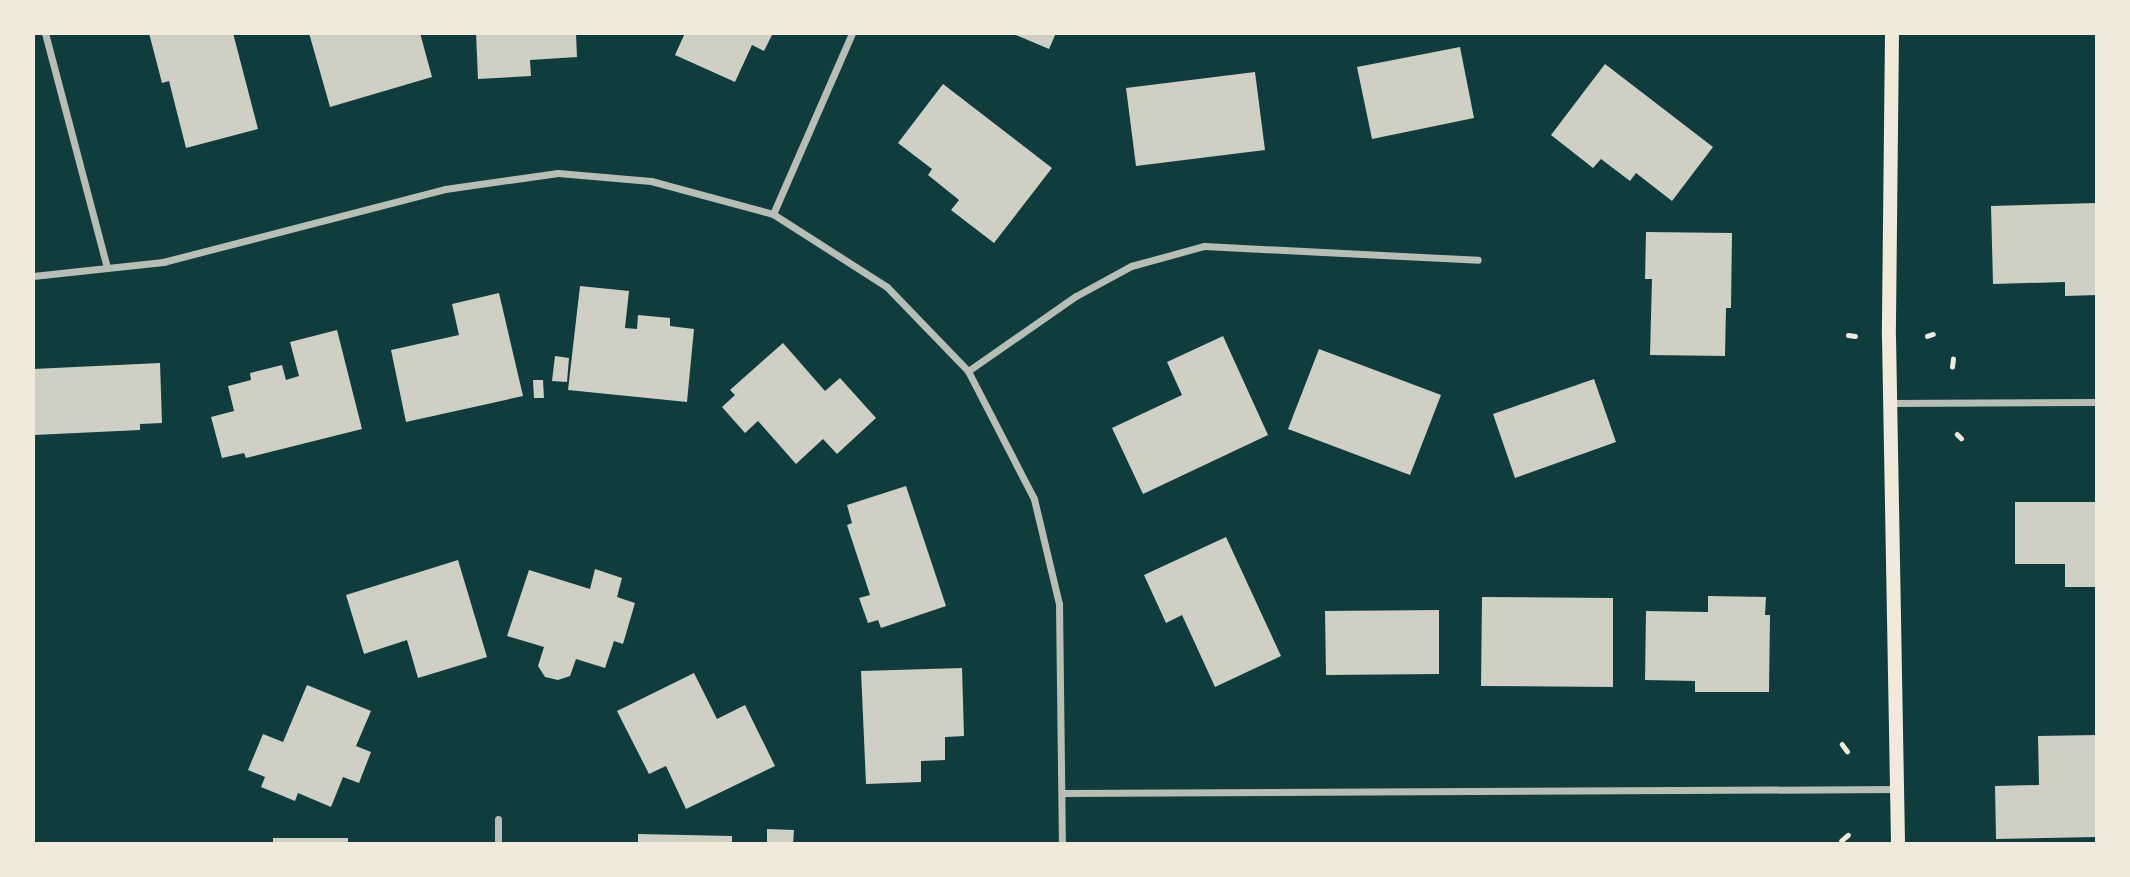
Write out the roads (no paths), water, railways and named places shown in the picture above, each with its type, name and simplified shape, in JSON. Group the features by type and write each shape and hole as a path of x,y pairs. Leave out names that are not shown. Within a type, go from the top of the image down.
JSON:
{"main road":[{"path":"1892,33 1890,403 1898,844"}],"street":[{"path":"45,33 107,268"},
{"path":"773,214 852,33"},
{"path":"33,276 163,262 445,189 558,173 651,181 773,214 887,288 968,371 1034,499 1059,604 1062,844"},
{"path":"968,371 1076,296 1131,266 1204,246 1478,260"},
{"path":"1890,403 2097,402"},
{"path":"1063,793 1897,789"},
{"path":"498,819 498,844"}]}
